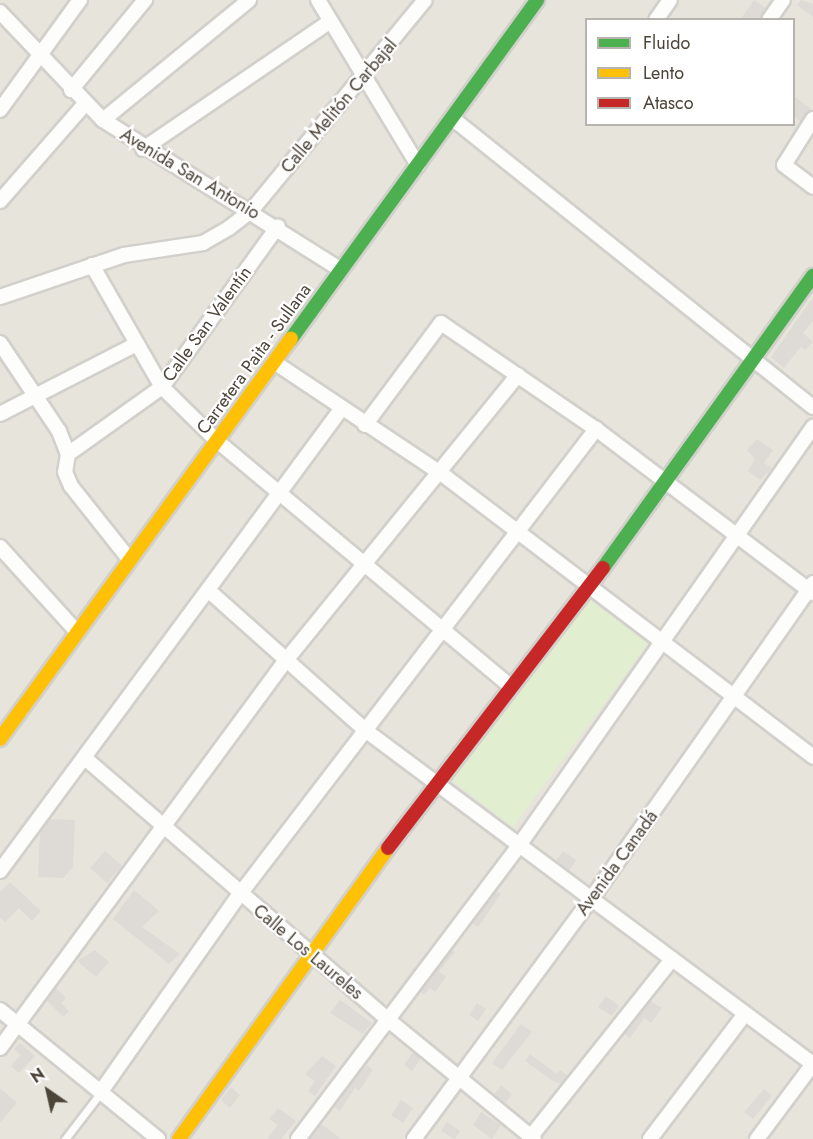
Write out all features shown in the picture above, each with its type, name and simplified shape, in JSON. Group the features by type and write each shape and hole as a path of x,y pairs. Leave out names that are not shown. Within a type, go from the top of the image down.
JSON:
{"street":[{"path":"0,110 80,0"},
{"path":"71,90 145,0"},
{"path":"103,120 249,0"},
{"path":"318,0 364,80 418,165"},
{"name":"Calle Melitón Carbajal","path":"0,297 92,265 203,243 251,211 364,80 425,0"},
{"name":"Carretera Paita - Sullana","path":"0,739 537,0"},
{"path":"657,18 670,0"},
{"path":"770,18 783,0"},
{"name":"Avenida San Antonio","path":"0,12 71,90 103,120 143,149 278,226 341,270"},
{"path":"143,149 329,22"},
{"path":"0,201 85,104"},
{"path":"452,118 813,407"},
{"path":"813,119 784,165 813,187"},
{"name":"Calle San Valentín","path":"68,454 162,387 278,226"},
{"path":"92,265 162,387 216,440 366,563 440,631 509,686"},
{"path":"179,1139 310,953 509,686 668,483 813,276"},
{"path":"365,425 441,323 596,429 736,535 812,588"},
{"path":"0,343 38,397 68,454 65,472 71,486 129,559"},
{"path":"0,414 38,397 137,344"},
{"path":"274,362 365,425 442,474 518,530 587,587 813,757"},
{"path":"0,1048 164,830 287,659 442,474 518,375"},
{"path":"0,870 86,759 278,490 342,408"},
{"path":"298,1139 386,1018 520,844 813,428"},
{"path":"102,1090 240,894 596,429"},
{"path":"0,547 77,632"},
{"name":"Avenida Canadá","path":"414,1139 592,898 812,588"},
{"path":"208,590 365,729 592,898 744,1015 813,1064 757,1139"},
{"name":"Calle Los Laureles","path":"86,759 164,830 531,1138"},
{"path":"531,1138 672,959"},
{"path":"0,1010 16,1026 102,1090 158,1139"},
{"path":"650,1139 744,1015"}],"lane":[{"path":"65,1139 102,1090"}],"shaded area":[{"path":"0,0 813,0 813,1139 0,1139"}],"green space":[{"path":"584,595 648,644 513,827 449,778"}],"building":[{"path":"754,0 766,8 761,18 741,18"},
{"path":"801,0 813,4 813,17 797,5"},
{"path":"795,97 812,110 801,122 795,117"},
{"path":"813,297 813,321 803,333 813,342 805,350 801,347 784,368 771,357"},
{"path":"757,439 773,450 764,463 772,468 760,480 748,471 755,459 747,450"},
{"path":"49,819 75,820 73,867 63,878 38,877 40,832"},
{"path":"105,851 122,866 107,883 90,868"},
{"path":"563,851 576,860 569,871 556,861"},
{"path":"10,882 41,911 32,921 19,908 5,922 0,917 0,892"},
{"path":"134,890 159,911 142,927 180,954 169,964 113,919"},
{"path":"496,891 501,894 478,927 472,923"},
{"path":"95,950 109,962 96,977 77,961"},
{"path":"451,950 455,952 439,971 446,977 435,992 430,988 424,995 420,992"},
{"path":"56,988 66,998 61,1003 69,1011 63,1017 46,1000"},
{"path":"606,996 619,1006 612,1016 598,1007"},
{"path":"340,1000 372,1023 363,1034 330,1013"},
{"path":"650,1001 662,1008 651,1023 644,1018 630,1038 624,1034"},
{"path":"477,1003 486,1009 478,1021 469,1015"},
{"path":"521,1024 532,1032 502,1070 492,1063"},
{"path":"20,1043 35,1056 19,1073 11,1066 21,1055 14,1049"},
{"path":"413,1052 421,1058 412,1071 404,1065"},
{"path":"530,1054 557,1074 560,1070 568,1076 561,1084 553,1081 525,1061"},
{"path":"322,1056 336,1066 315,1096 308,1091 315,1081 305,1074"},
{"path":"365,1064 373,1070 359,1091 355,1088 340,1111 334,1107"},
{"path":"501,1085 512,1094 505,1104 494,1095"},
{"path":"231,1087 240,1095 230,1108 221,1100"},
{"path":"0,1088 17,1103 0,1123"},
{"path":"764,1089 772,1096 753,1119 744,1112"},
{"path":"401,1100 413,1108 403,1123 391,1115"},
{"path":"278,1108 296,1121 281,1139 267,1139 278,1125 269,1119"},
{"path":"481,1112 501,1125 492,1139 473,1125"},
{"path":"447,1122 460,1131 455,1139 441,1131"},
{"path":"321,1124 327,1128 341,1139 309,1139"}],"traffic: fast":[{"path":"291,339 537,0"},
{"path":"603,568 813,276"}],"traffic: slow":[{"path":"0,739 291,339"},
{"path":"179,1139 388,848"}],"traffic: jam":[{"path":"388,848 603,568"}]}
